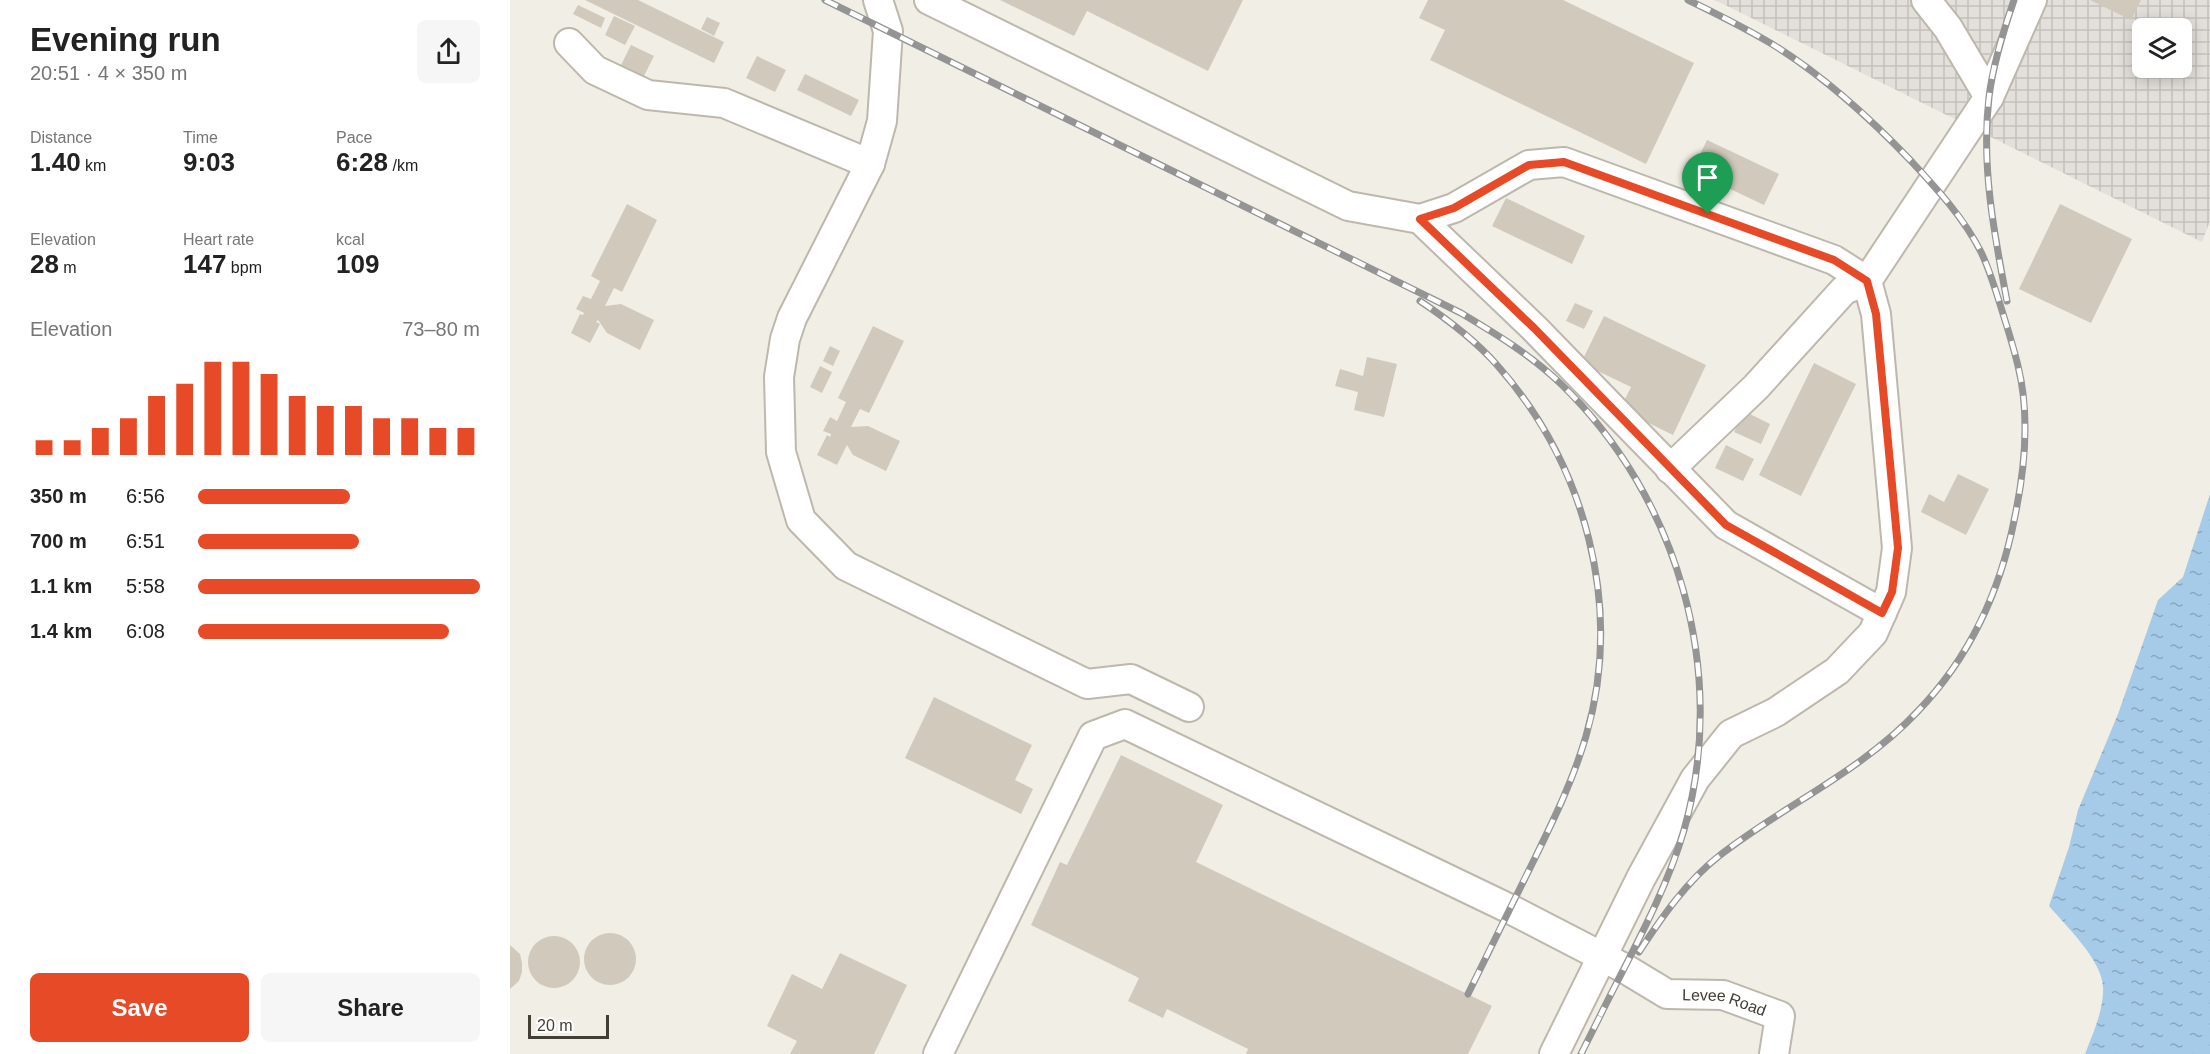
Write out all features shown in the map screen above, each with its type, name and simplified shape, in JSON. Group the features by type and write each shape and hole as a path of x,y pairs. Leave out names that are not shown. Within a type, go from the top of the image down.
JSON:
{"lane":[{"path":"878,0 888,31 882,121 870,164 792,318 785,339 779,377 781,453 801,520 846,566 1087,684 1131,679 1189,707"},
{"path":"929,0 1348,206 1420,219 1454,208 1529,165 1564,162 1834,260 1867,281 1876,314 1898,548 1892,592 1873,633 1837,670 1776,712 1731,734 1695,779 1554,1054"},
{"path":"1926,0 1947,28 1989,97"},
{"path":"1670,469 1756,387 1844,290 1867,281 1989,97 2032,0"},
{"path":"569,43 595,70 648,95 724,103 870,164"},
{"path":"1420,219 1534,328 1726,525 1882,613"},
{"path":"938,1054 1093,736 1125,724 1510,909 1602,957"},
{"name":"Levee Road","path":"1602,957 1667,994 1723,995 1780,1016 1774,1054"}],"shaded area":[{"path":"1715,0 2210,0 2210,221 2202,242"}],"water":[{"path":"2210,494 2210,1054 2085,1054 2102,1004 2101,977 2097,966 2082,944 2049,906 2069,847 2078,810 2118,714 2158,600 2183,577"}],"building":[{"path":"585,0 638,0 724,42 714,63"},
{"path":"1000,0 1243,0 1208,71 1087,11 1074,36"},
{"path":"1428,0 1563,0 1694,63 1646,164 1430,60 1445,30 1419,18"},
{"path":"2090,0 2141,0 2131,20"},
{"path":"578,5 605,18 601,28 573,14"},
{"path":"614,16 635,26 625,45 605,35"},
{"path":"707,17 720,23 714,36 701,29"},
{"path":"631,45 654,56 642,80 619,69"},
{"path":"757,56 786,70 775,92 746,78"},
{"path":"805,74 859,100 851,116 797,90"},
{"path":"1707,140 1779,174 1764,205 1692,171"},
{"path":"1506,198 1585,236 1572,264 1492,226"},
{"path":"627,204 657,220 622,292 614,288 605,306 621,304 654,320 640,350 607,333 598,320 596,322 600,324 590,343 571,333 580,314 584,313 576,309 583,296 591,299 600,281 591,276"},
{"path":"2060,204 2132,239 2091,323 2019,289"},
{"path":"1575,303 1593,311 1584,329 1566,321"},
{"path":"1604,316 1706,365 1673,435 1620,409 1631,387 1581,363"},
{"path":"873,326 904,341 869,413 860,409 851,427 868,426 900,441 886,471 853,455 847,445 837,465 817,455 827,435 830,437 831,434 823,431 830,417 837,421 846,402 838,398"},
{"path":"830,346 840,351 833,366 823,361"},
{"path":"1367,357 1397,364 1384,417 1354,410 1358,392 1335,386 1340,369 1363,376"},
{"path":"1814,363 1856,384 1801,496 1759,475"},
{"path":"820,366 832,372 822,393 810,387"},
{"path":"1744,411 1770,424 1761,444 1734,432"},
{"path":"1726,445 1754,459 1743,481 1715,468"},
{"path":"1958,474 1989,489 1966,535 1921,512 1929,494 1944,502"},
{"path":"934,697 1032,745 1015,780 1033,789 1021,814 905,758"},
{"path":"1121,755 1223,805 1196,862 1492,1006 1468,1054 1246,1054 1248,1049 1167,1009 1163,1018 1128,1001 1139,978 1031,925 1060,862 1067,865"},
{"path":"610,933 620,935 628,941 634,949 636,959 634,969 628,977 620,983 610,985 600,983 592,977 586,969 584,959 586,949 592,941 600,935"},
{"path":"554,936 564,938 572,944 578,952 580,962 578,972 572,980 564,986 554,988 544,986 536,980 530,972 528,962 530,952 536,944 544,938"},
{"path":"510,945 520,954 522,972 519,981 510,989"},
{"path":"840,953 907,985 874,1054 790,1054 797,1041 767,1026 792,974 822,989"}],"railway":[{"path":"825,0 1461,313 1538,364 1561,384 1602,429 1636,479 1663,533 1683,590 1696,649 1700,710 1696,770 1684,830 1667,878 1600,1016"},
{"path":"1639,952 1675,901 1707,866 1744,838 1872,752 1896,733 1937,690 1968,645 1992,596 2009,543 2024,460 2025,441 2022,384 1994,284 1974,239 1950,204 1896,146 1828,84 1772,44 1688,0"},
{"path":"2007,301 1990,199 1987,123 1993,72 2014,0"},
{"path":"1420,301 1479,347 1497,365 1528,404 1553,446 1574,492 1589,539 1598,588 1600,637 1597,687 1581,753 1554,817 1468,994"},
{"path":"1581,1054 1604,1008"}],"route":[{"path":"1564,162 1708,214 1834,260 1867,281 1876,314 1898,548 1892,592 1882,613 1726,525 1534,328 1420,219 1454,208 1529,165 1564,162"}]}
